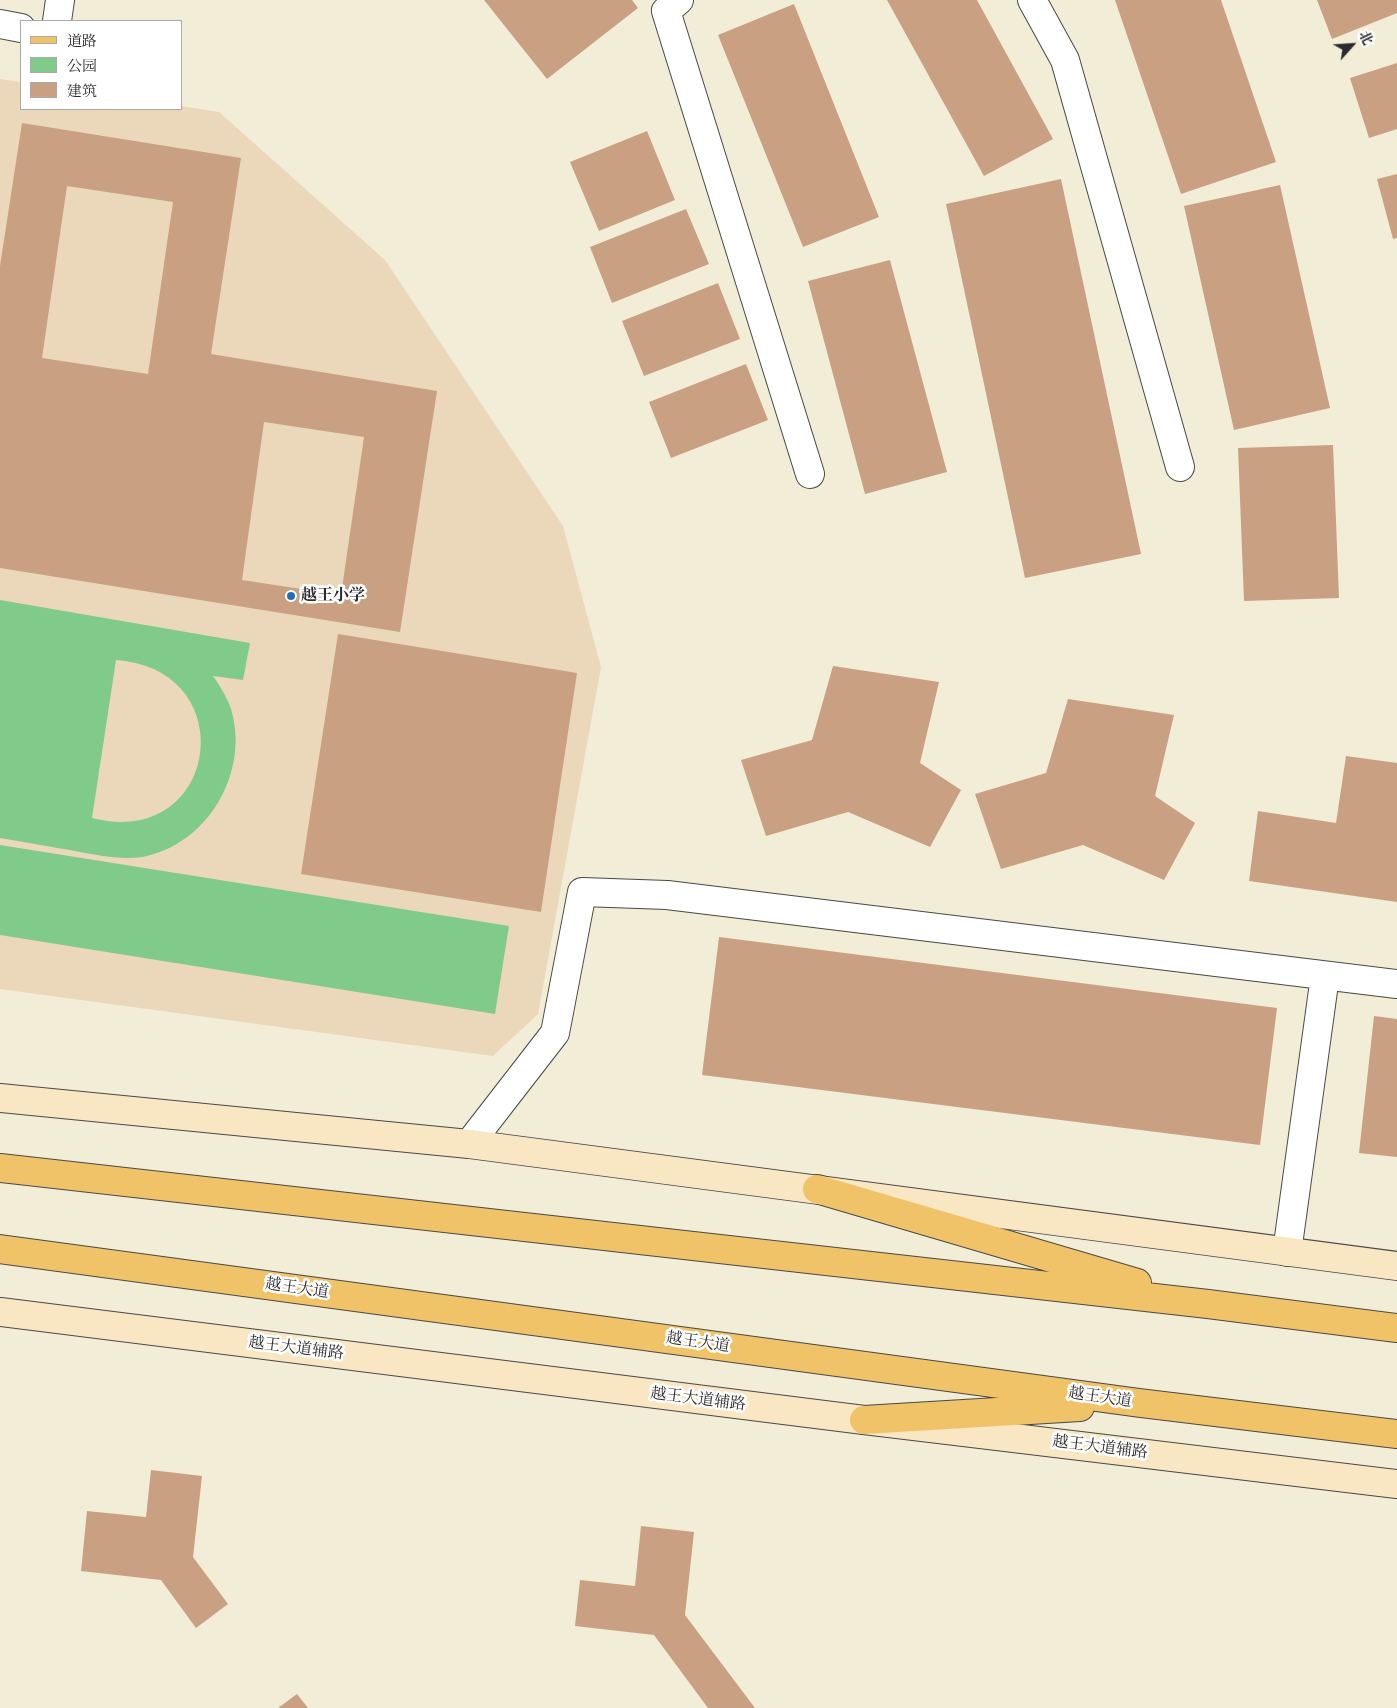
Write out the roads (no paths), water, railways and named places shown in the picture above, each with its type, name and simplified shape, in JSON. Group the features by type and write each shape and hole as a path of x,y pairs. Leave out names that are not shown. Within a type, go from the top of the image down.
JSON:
{"main road":[{"path":"0,1098 469,1144 1397,1266"},
{"path":"0,1168 1208,1304 1397,1328"},
{"path":"817,1189 1208,1304"},
{"name":"越王大道","path":"0,1249 1140,1403 1397,1434"},
{"name":"越王大道辅路","path":"0,1312 864,1420 1397,1484"},
{"path":"864,1420 1140,1403"}],"street":[{"path":"57,20 60,0"},
{"path":"679,0 666,11 810,474"},
{"path":"1032,0 1065,60 1180,467"},
{"path":"0,24 20,28"},
{"path":"469,1144 555,1032 582,892 667,895 1397,984"},
{"path":"1287,1252 1325,976"}],"place":[{"name":"越王小学","path":"291,596"}]}
